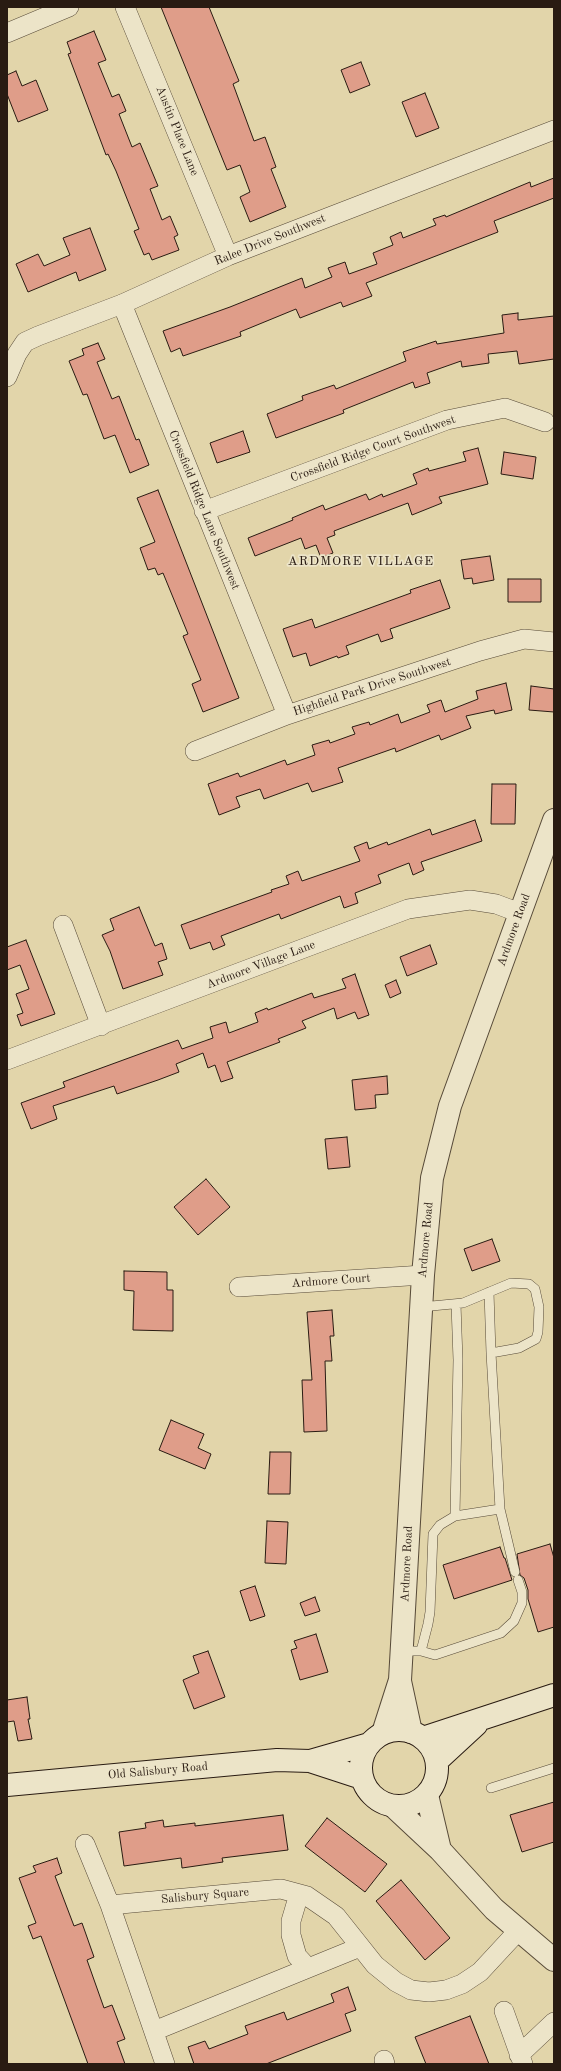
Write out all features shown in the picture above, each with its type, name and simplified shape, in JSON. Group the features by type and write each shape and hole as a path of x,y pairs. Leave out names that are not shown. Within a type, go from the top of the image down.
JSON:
{"street":[{"path":"7,33 69,7"},
{"name":"Austin Place Lane","path":"125,7 228,256"},
{"name":"Ralee Drive Southwest","path":"7,377 17,354 25,342 122,304 228,256 554,130"},
{"name":"Crossfield Ridge Lane Southwest","path":"122,304 287,715"},
{"name":"Crossfield Ridge Court Southwest","path":"204,511 447,420 505,408 545,422"},
{"name":"Highfield Park Drive Southwest","path":"195,751 287,715 480,651 524,639 554,642"},
{"name":"Ardmore Road","path":"376,1738 411,1651 421,1307 432,1178 450,1106 554,820"},
{"name":"Ardmore Village Lane","path":"7,1060 101,1026 408,909 470,900 496,904 520,913"},
{"path":"63,925 101,1026"},
{"name":"Ardmore Court","path":"239,1287 423,1275"},
{"name":"Ardmore Road","path":"400,1680 417,1735"},
{"name":"Old Salisbury Road","path":"310,1761 376,1738 392,1730 417,1735 481,1720 554,1695"},
{"name":"Old Salisbury Road","path":"437,1761 481,1720"},
{"path":"376,1738 363,1754 360,1766 362,1778 366,1788 374,1797 383,1804 394,1807 406,1806 417,1802 426,1795 434,1785 437,1773 437,1761 432,1748 417,1735"},
{"name":"Old Salisbury Road","path":"7,1785 276,1760 310,1761 362,1778"},
{"path":"426,1795 440,1850"},
{"path":"394,1807 440,1850 494,1909 554,1960"},
{"path":"85,1844 110,1905 165,2064"},
{"name":"Salisbury Square","path":"110,1905 281,1889 307,1896 336,1916 360,1947 396,1982 411,1990 429,1992 446,1990 462,1984 480,1972 518,1930"},
{"path":"299,1894 291,1920 291,1935 297,1956 308,1968"},
{"path":"154,2031 360,1947"},
{"path":"504,2011 521,2059 554,2022"}],"lane":[{"path":"421,1307 456,1304 511,1283 529,1284 534,1289 539,1307 538,1332 536,1339 519,1348 491,1353"},
{"path":"489,1292 500,1509 516,1576 522,1592 522,1603 514,1621 501,1633 435,1655 411,1651 428,1624 430,1612 433,1534 440,1526 455,1516 500,1509"},
{"path":"455,1516 458,1360 456,1304"},
{"path":"491,1788 554,1768"}],"building":[{"path":"161,7 209,7 239,81 233,84 254,141 265,137 276,167 271,169 286,207 250,222 240,197 250,192 240,165 227,170"},
{"path":"94,31 106,60 98,63 112,97 119,94 126,111 119,114 132,147 140,143 158,186 150,189 162,220 170,216 178,235 174,237 179,250 152,260 149,253 144,255 134,231 139,229 116,171 108,154 106,155 68,54 71,53 67,42"},
{"path":"361,62 370,85 350,93 341,70"},
{"path":"16,71 22,86 36,80 48,110 18,122 7,94 7,75"},
{"path":"425,93 439,128 416,137 402,102"},
{"path":"554,178 554,198 494,221 498,232 366,283 372,296 343,307 341,302 300,318 296,309 240,332 241,336 183,356 180,348 171,352 163,331 230,307 302,278 305,288 332,277 328,268 345,262 349,274 377,264 373,253 393,245 390,237 401,232 403,238 436,225 433,219 445,215 446,217 530,182 531,187"},
{"path":"90,228 106,270 79,281 76,272 28,292 16,264 38,254 44,266 70,255 63,238"},
{"path":"518,313 518,320 554,316 554,359 519,364 517,351 488,354 489,363 462,367 461,361 427,373 430,383 415,388 413,382 343,410 344,413 276,438 267,414 303,400 302,396 334,385 336,389 406,361 403,352 436,341 437,344 504,333 502,315"},
{"path":"98,343 105,359 97,362 112,399 119,396 136,440 139,439 149,465 130,473 115,435 104,439 87,394 83,395 69,361 84,355 82,349"},
{"path":"243,431 250,452 217,463 210,443"},
{"path":"478,448 488,484 439,497 442,503 412,515 408,503 334,531 335,535 327,538 333,553 321,558 316,545 305,549 301,538 255,556 248,538 293,520 292,518 323,505 325,510 366,494 369,500 382,494 383,497 417,484 413,474 428,468 429,471 466,461 463,452"},
{"path":"504,452 536,457 533,479 501,474"},
{"path":"158,490 239,698 203,712 192,684 201,680 183,636 188,634 163,573 158,575 155,568 148,570 140,548 155,542 137,498"},
{"path":"490,556 494,580 473,584 472,578 464,579 461,560"},
{"path":"508,579 541,579 541,602 508,602"},
{"path":"440,580 450,608 390,629 393,638 381,642 378,634 346,646 349,654 338,658 337,656 310,666 306,653 293,657 283,629 312,619 315,628 411,593 410,590"},
{"path":"506,683 512,710 495,714 494,710 466,716 471,728 441,740 439,735 396,752 395,748 338,768 343,782 312,792 308,783 264,799 260,789 236,797 240,807 219,815 208,784 238,773 240,777 285,760 287,765 315,755 312,745 329,740 330,743 355,734 352,727 369,722 370,725 398,714 401,723 430,712 427,705 441,700 445,712 478,699 476,691"},
{"path":"531,686 554,689 554,712 529,710"},
{"path":"492,784 516,784 515,824 491,824"},
{"path":"475,820 482,841 421,862 424,870 413,875 409,863 378,875 381,883 355,893 358,903 344,908 340,896 281,919 279,914 221,936 225,945 213,950 210,942 190,949 181,925 272,892 271,890 289,884 286,876 298,871 302,881 360,861 354,847 367,842 369,849 387,842 388,845 430,829 432,835"},
{"path":"139,907 155,946 162,943 167,959 158,962 163,975 123,989 110,951 102,935 114,930 110,919"},
{"path":"26,940 55,1014 21,1026 17,1015 23,1013 16,994 29,989 20,965 7,970 7,947"},
{"path":"430,945 437,964 407,976 400,957"},
{"path":"355,974 369,1015 358,1019 355,1012 337,1019 334,1008 302,1021 306,1028 278,1039 280,1042 227,1062 233,1078 221,1082 215,1065 208,1068 203,1053 176,1064 179,1072 158,1080 117,1094 114,1086 53,1106 57,1119 31,1129 21,1103 65,1087 63,1082 178,1040 182,1049 213,1038 210,1027 226,1022 229,1033 258,1022 255,1013 267,1008 268,1010 312,993 314,998 346,988 342,979"},
{"path":"396,980 401,993 390,998 385,985"},
{"path":"387,1076 388,1094 375,1095 376,1108 355,1110 352,1080"},
{"path":"347,1137 350,1167 328,1169 325,1139"},
{"path":"206,1179 230,1207 198,1235 174,1207"},
{"path":"492,1239 500,1261 472,1271 464,1249"},
{"path":"124,1271 167,1272 167,1290 173,1290 173,1331 133,1330 134,1291 124,1290"},
{"path":"332,1310 334,1336 330,1336 332,1361 325,1361 327,1431 304,1432 302,1380 312,1380 307,1312"},
{"path":"171,1420 204,1434 198,1448 211,1454 205,1469 159,1450"},
{"path":"270,1452 291,1452 290,1494 268,1494"},
{"path":"267,1521 288,1522 286,1564 265,1563"},
{"path":"550,1544 554,1558 554,1627 538,1632 528,1599 528,1590 524,1578 520,1575 517,1554"},
{"path":"500,1547 512,1580 454,1599 443,1565"},
{"path":"255,1586 265,1616 250,1621 240,1591"},
{"path":"315,1597 320,1611 305,1616 300,1603"},
{"path":"316,1634 328,1672 300,1680 291,1650 297,1648 294,1641"},
{"path":"208,1651 225,1697 194,1709 183,1680 199,1673 193,1656"},
{"path":"27,1697 30,1719 28,1719 32,1739 18,1741 14,1721 7,1722 7,1700"},
{"path":"554,1802 554,1842 522,1852 510,1815"},
{"path":"283,1815 288,1850 222,1858 223,1862 182,1868 181,1858 124,1866 119,1832 146,1828 145,1823 163,1820 164,1827 195,1823 195,1826"},
{"path":"327,1818 387,1864 365,1892 305,1846"},
{"path":"57,1858 62,1873 55,1876 74,1926 82,1923 94,1957 87,1960 104,2008 112,2005 125,2039 117,2042 125,2064 88,2064 41,1936 33,1939 28,1926 36,1923 19,1878 36,1872 33,1866"},
{"path":"401,1880 450,1938 425,1960 376,1901"},
{"path":"348,1987 356,2010 345,2014 351,2031 266,2064 194,2064 188,2047 205,2041 209,2049 248,2034 245,2026 284,2012 287,2020 334,2002 331,1994"},
{"path":"470,2016 489,2064 426,2064 415,2037"}],"district":[{"name":"ARDMORE VILLAGE","path":"361,562"}]}
